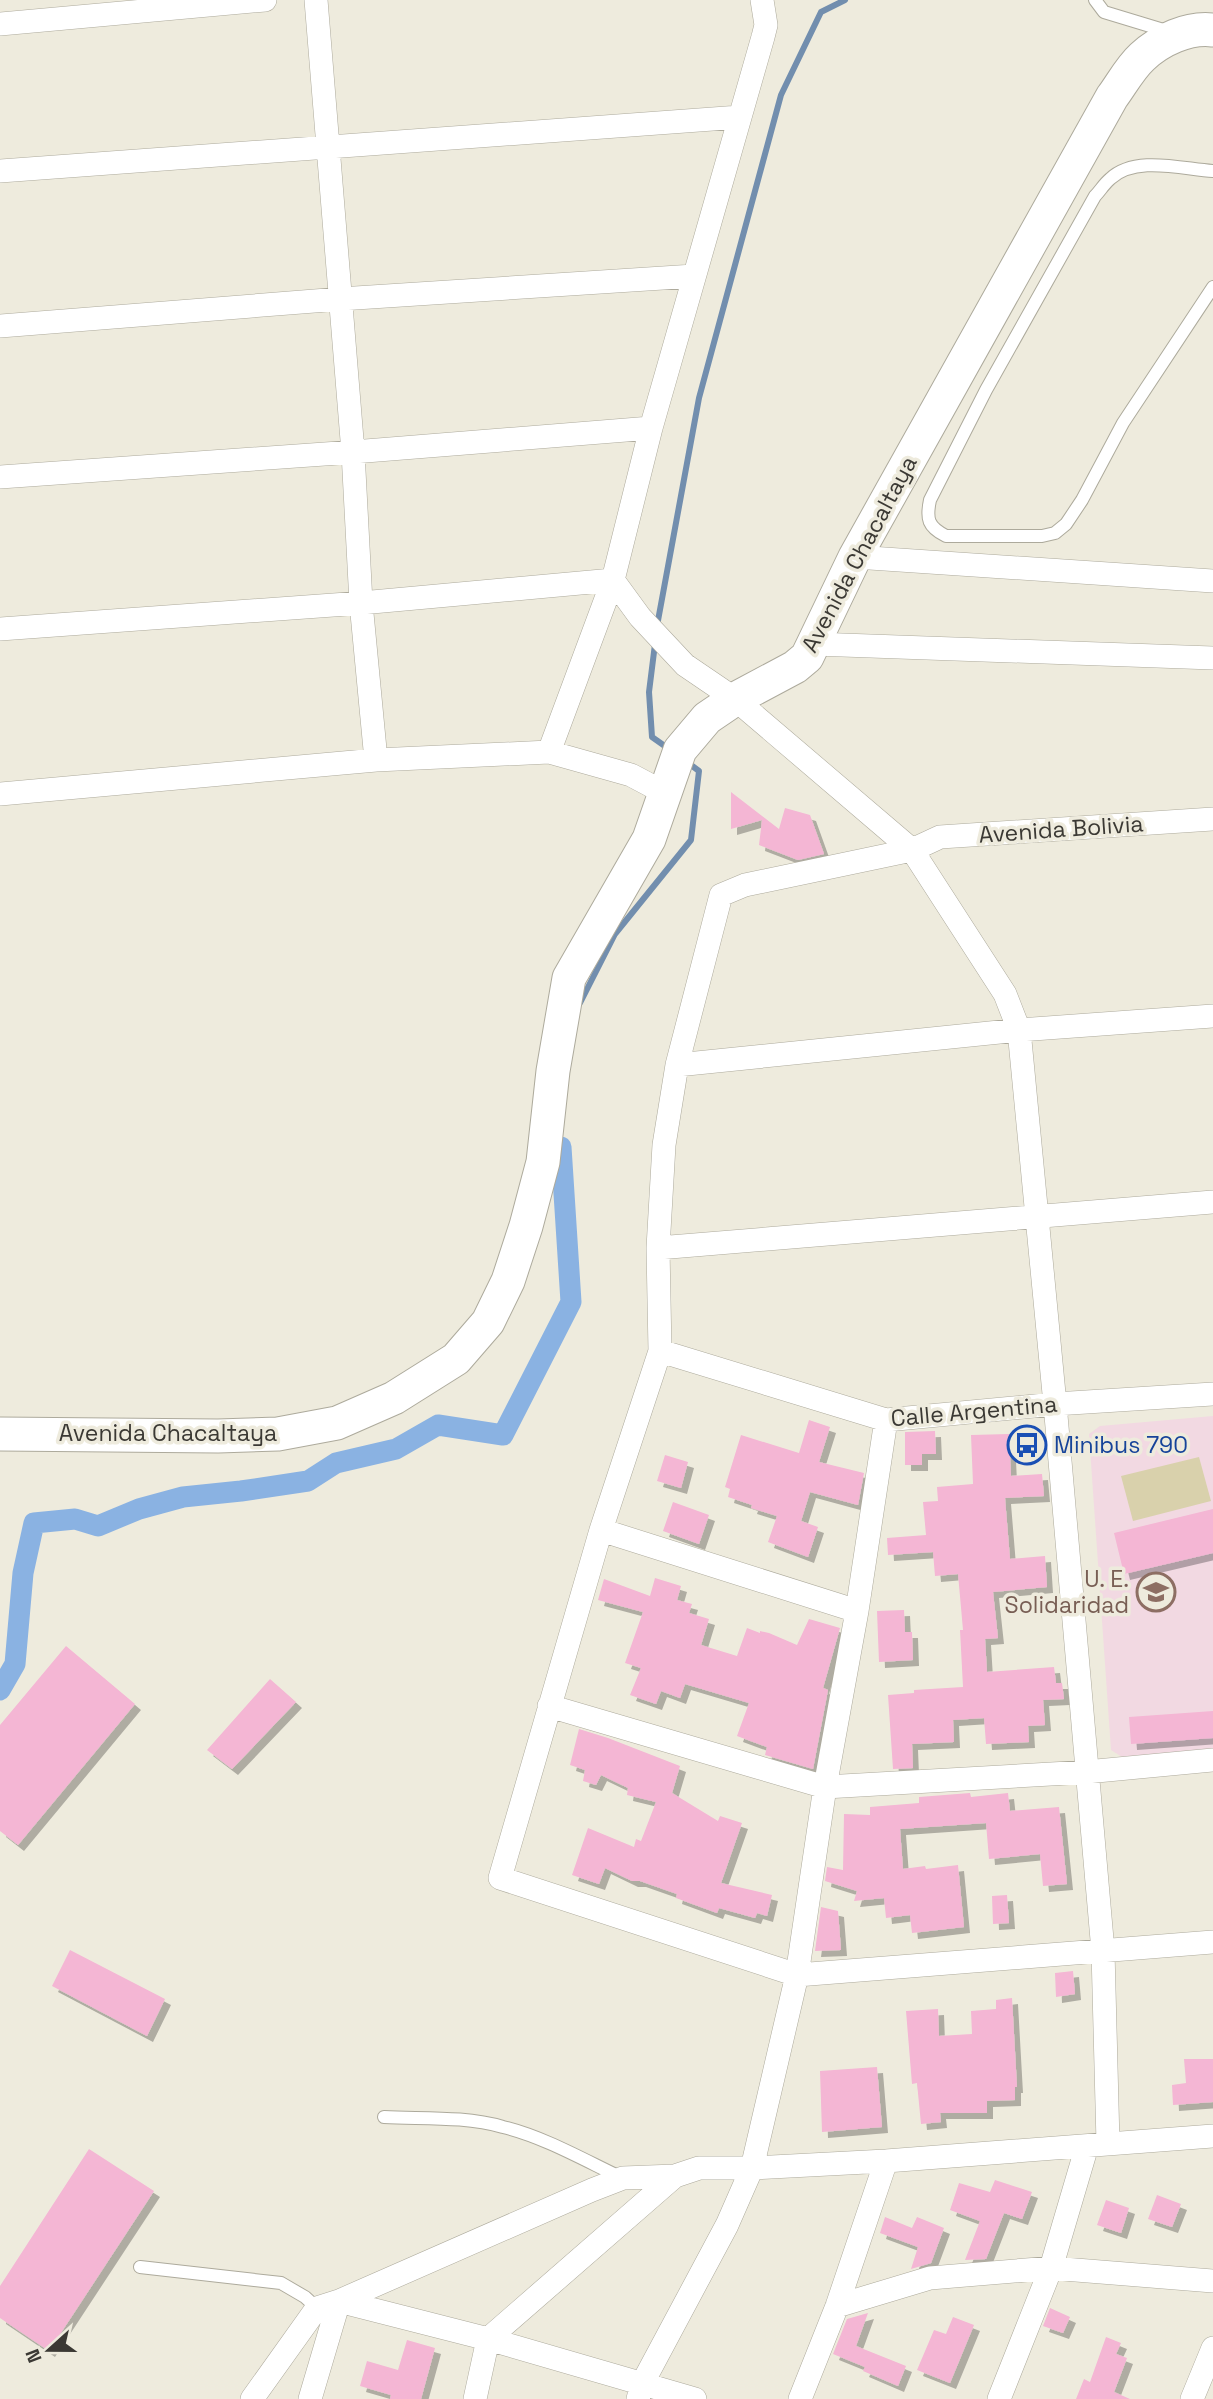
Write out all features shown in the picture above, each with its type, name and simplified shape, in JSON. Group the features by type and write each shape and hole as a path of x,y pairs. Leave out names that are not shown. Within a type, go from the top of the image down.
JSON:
{"street":[{"path":"0,24 181,4 265,0"},
{"path":"316,0 354,452 361,603 376,760"},
{"path":"549,752 613,580 651,428 763,37 766,24 762,0"},
{"name":"Avenida Chacaltaya","path":"0,1434 218,1436 278,1434 337,1423 394,1398 456,1359 488,1322 508,1281 543,1162 553,1071 569,978 649,839 680,750 707,719 735,699 795,667 807,657 855,557 1112,97 1142,57 1178,34 1203,29 1213,30"},
{"path":"0,171 740,117"},
{"path":"0,326 340,299 694,276"},
{"path":"0,477 651,428"},
{"path":"855,557 1213,580"},
{"path":"0,629 361,603 613,580"},
{"path":"613,580 640,617 685,665 735,699 912,850 1005,993 1019,1030 1103,1951 1098,2145 999,2399"},
{"path":"814,644 1213,658"},
{"path":"0,794 376,760 549,752 631,775 665,793"},
{"name":"Avenida Bolivia","path":"677,1065 721,895 746,885 912,850 940,837 1213,819"},
{"path":"1213,1016 1019,1030 677,1065 664,1145 658,1248 660,1351 601,1530 500,1878 797,1975 1213,1942"},
{"path":"658,1248 1213,1202"},
{"name":"Calle Argentina","path":"660,1351 886,1420 1055,1404 1213,1394"},
{"path":"640,2392 726,2225 752,2168 797,1975 825,1787 858,1611 886,1420"},
{"path":"601,1530 858,1611"},
{"path":"549,1706 825,1787 1086,1772 1213,1760"},
{"path":"253,2399 317,2308 339,2301 623,2178 676,2176 699,2168 886,2161 1213,2136"},
{"path":"800,2399 837,2306 886,2161"},
{"path":"475,2399 488,2339 676,2176"},
{"path":"837,2306 930,2278 1051,2268 1213,2281"},
{"path":"339,2301 488,2339 640,2392 695,2399"},
{"path":"310,2399 339,2301"},
{"path":"1192,2399 1213,2348"}],"lane":[{"path":"1095,0 1104,12 1178,34"},
{"name":"Avenida Chacaltaya","path":"1213,171 1143,166 1127,168 1110,178 1095,196 986,390 930,500 927,516 934,530 946,536 1042,537 1055,533 1066,524 1082,500 1123,423 1213,287"},
{"path":"384,2118 461,2120 500,2126 534,2137 623,2178"},
{"path":"140,2267 281,2283 305,2297 317,2308"}],"shaded area":[{"name":"U. E. Solidaridad","path":"1213,1416 1213,1749 1122,1757 1111,1750 1089,1434 1100,1426"},
{"path":"1199,1457 1211,1501 1133,1521 1121,1476"}],"building":[{"path":"731,792 779,829 785,808 810,815 824,854 798,860 759,845 762,820 731,829"},
{"path":"809,1420 830,1427 819,1462 864,1473 858,1505 810,1492 801,1521 818,1527 808,1557 768,1542 777,1516 728,1497 730,1489 725,1487 741,1435 799,1453"},
{"path":"935,1431 936,1454 922,1454 922,1465 905,1465 905,1432"},
{"path":"1009,1434 1011,1476 1042,1474 1044,1496 1005,1498 1010,1559 1045,1556 1047,1587 993,1592 998,1638 985,1639 987,1672 1054,1667 1056,1683 1062,1683 1064,1699 1043,1700 1045,1725 1028,1726 1029,1742 986,1744 984,1718 953,1720 954,1742 912,1744 913,1768 893,1769 888,1695 914,1693 914,1690 963,1687 960,1630 963,1630 958,1574 935,1576 933,1552 888,1555 887,1538 926,1535 923,1502 938,1501 937,1487 973,1484 971,1435"},
{"path":"665,1455 688,1462 681,1488 657,1481"},
{"path":"673,1502 709,1515 699,1544 663,1531"},
{"path":"1213,1509 1213,1553 1124,1574 1114,1533"},
{"path":"655,1578 681,1586 677,1600 692,1604 689,1613 709,1619 701,1645 737,1656 747,1628 769,1633 797,1645 809,1619 840,1628 823,1688 828,1690 813,1769 765,1755 767,1747 737,1736 749,1703 685,1684 680,1698 661,1691 656,1704 630,1695 641,1668 625,1663 643,1612 598,1600 604,1579 650,1596"},
{"path":"904,1610 905,1632 912,1632 913,1660 879,1662 877,1611"},
{"path":"66,1646 135,1704 18,1845 0,1831 0,1725"},
{"path":"270,1679 296,1702 232,1769 207,1750"},
{"path":"1213,1711 1213,1738 1131,1744 1129,1717"},
{"path":"579,1729 680,1766 672,1793 718,1821 720,1816 742,1823 721,1883 772,1895 767,1916 757,1913 755,1918 719,1908 717,1913 676,1898 677,1894 640,1881 632,1881 605,1868 599,1884 572,1875 588,1828 634,1847 636,1839 641,1841 656,1802 627,1795 628,1788 601,1775 596,1785 583,1781 585,1770 570,1765"},
{"path":"970,1793 971,1797 1008,1793 1010,1811 1059,1807 1067,1884 1043,1886 1040,1854 989,1859 986,1823 900,1829 903,1869 958,1865 964,1927 912,1933 910,1915 886,1918 884,1898 854,1901 857,1891 825,1881 827,1867 843,1870 844,1814 870,1815 870,1807 919,1803 919,1797"},
{"path":"1007,1895 1009,1923 993,1924 992,1896"},
{"path":"821,1907 838,1911 841,1950 815,1951"},
{"path":"70,1950 165,1999 147,2036 52,1986"},
{"path":"1073,1971 1075,1994 1056,1997 1055,1973"},
{"path":"1012,1998 1017,2087 1015,2100 987,2101 987,2113 940,2113 941,2122 921,2124 917,2083 912,2084 906,2011 938,2009 939,2036 972,2034 971,2011 996,2009 996,2000"},
{"path":"1184,2059 1213,2059 1213,2102 1173,2105 1172,2085 1186,2083"},
{"path":"877,2067 882,2127 822,2132 820,2071"},
{"path":"89,2149 154,2191 49,2351 0,2318 0,2286"},
{"path":"995,2180 1032,2192 1022,2219 1004,2213 986,2259 965,2260 980,2221 950,2210 959,2183 990,2192"},
{"path":"1157,2195 1181,2204 1172,2227 1148,2219"},
{"path":"1106,2200 1129,2208 1121,2233 1097,2225"},
{"path":"885,2217 912,2228 917,2217 944,2228 931,2263 911,2269 918,2247 880,2233"},
{"path":"1050,2308 1070,2317 1063,2333 1043,2326"},
{"path":"868,2313 856,2346 906,2366 898,2386 863,2371 865,2367 833,2354 847,2319"},
{"path":"953,2317 974,2325 950,2383 917,2370 934,2330 946,2334"},
{"path":"1106,2337 1121,2343 1116,2354 1127,2358 1114,2392 1130,2399 1076,2399 1084,2379 1090,2382"},
{"path":"407,2340 435,2348 421,2399 390,2399 391,2395 360,2386 367,2361 398,2370"}],"waterway":[{"path":"657,626 699,398 781,95 821,12 845,0"},
{"path":"655,644 649,692 652,737 669,749"},
{"path":"580,1003 615,934 691,840 699,771 687,762"},
{"path":"0,1690 15,1664 23,1573 34,1523 75,1519 98,1526 139,1509 183,1497 308,1481 336,1463 396,1449 438,1425 503,1435 571,1302 561,1147"}],"place":[{"name":"Minibus 790","path":"1027,1445"},
{"name":"U. E. Solidaridad","path":"1156,1592"}]}
